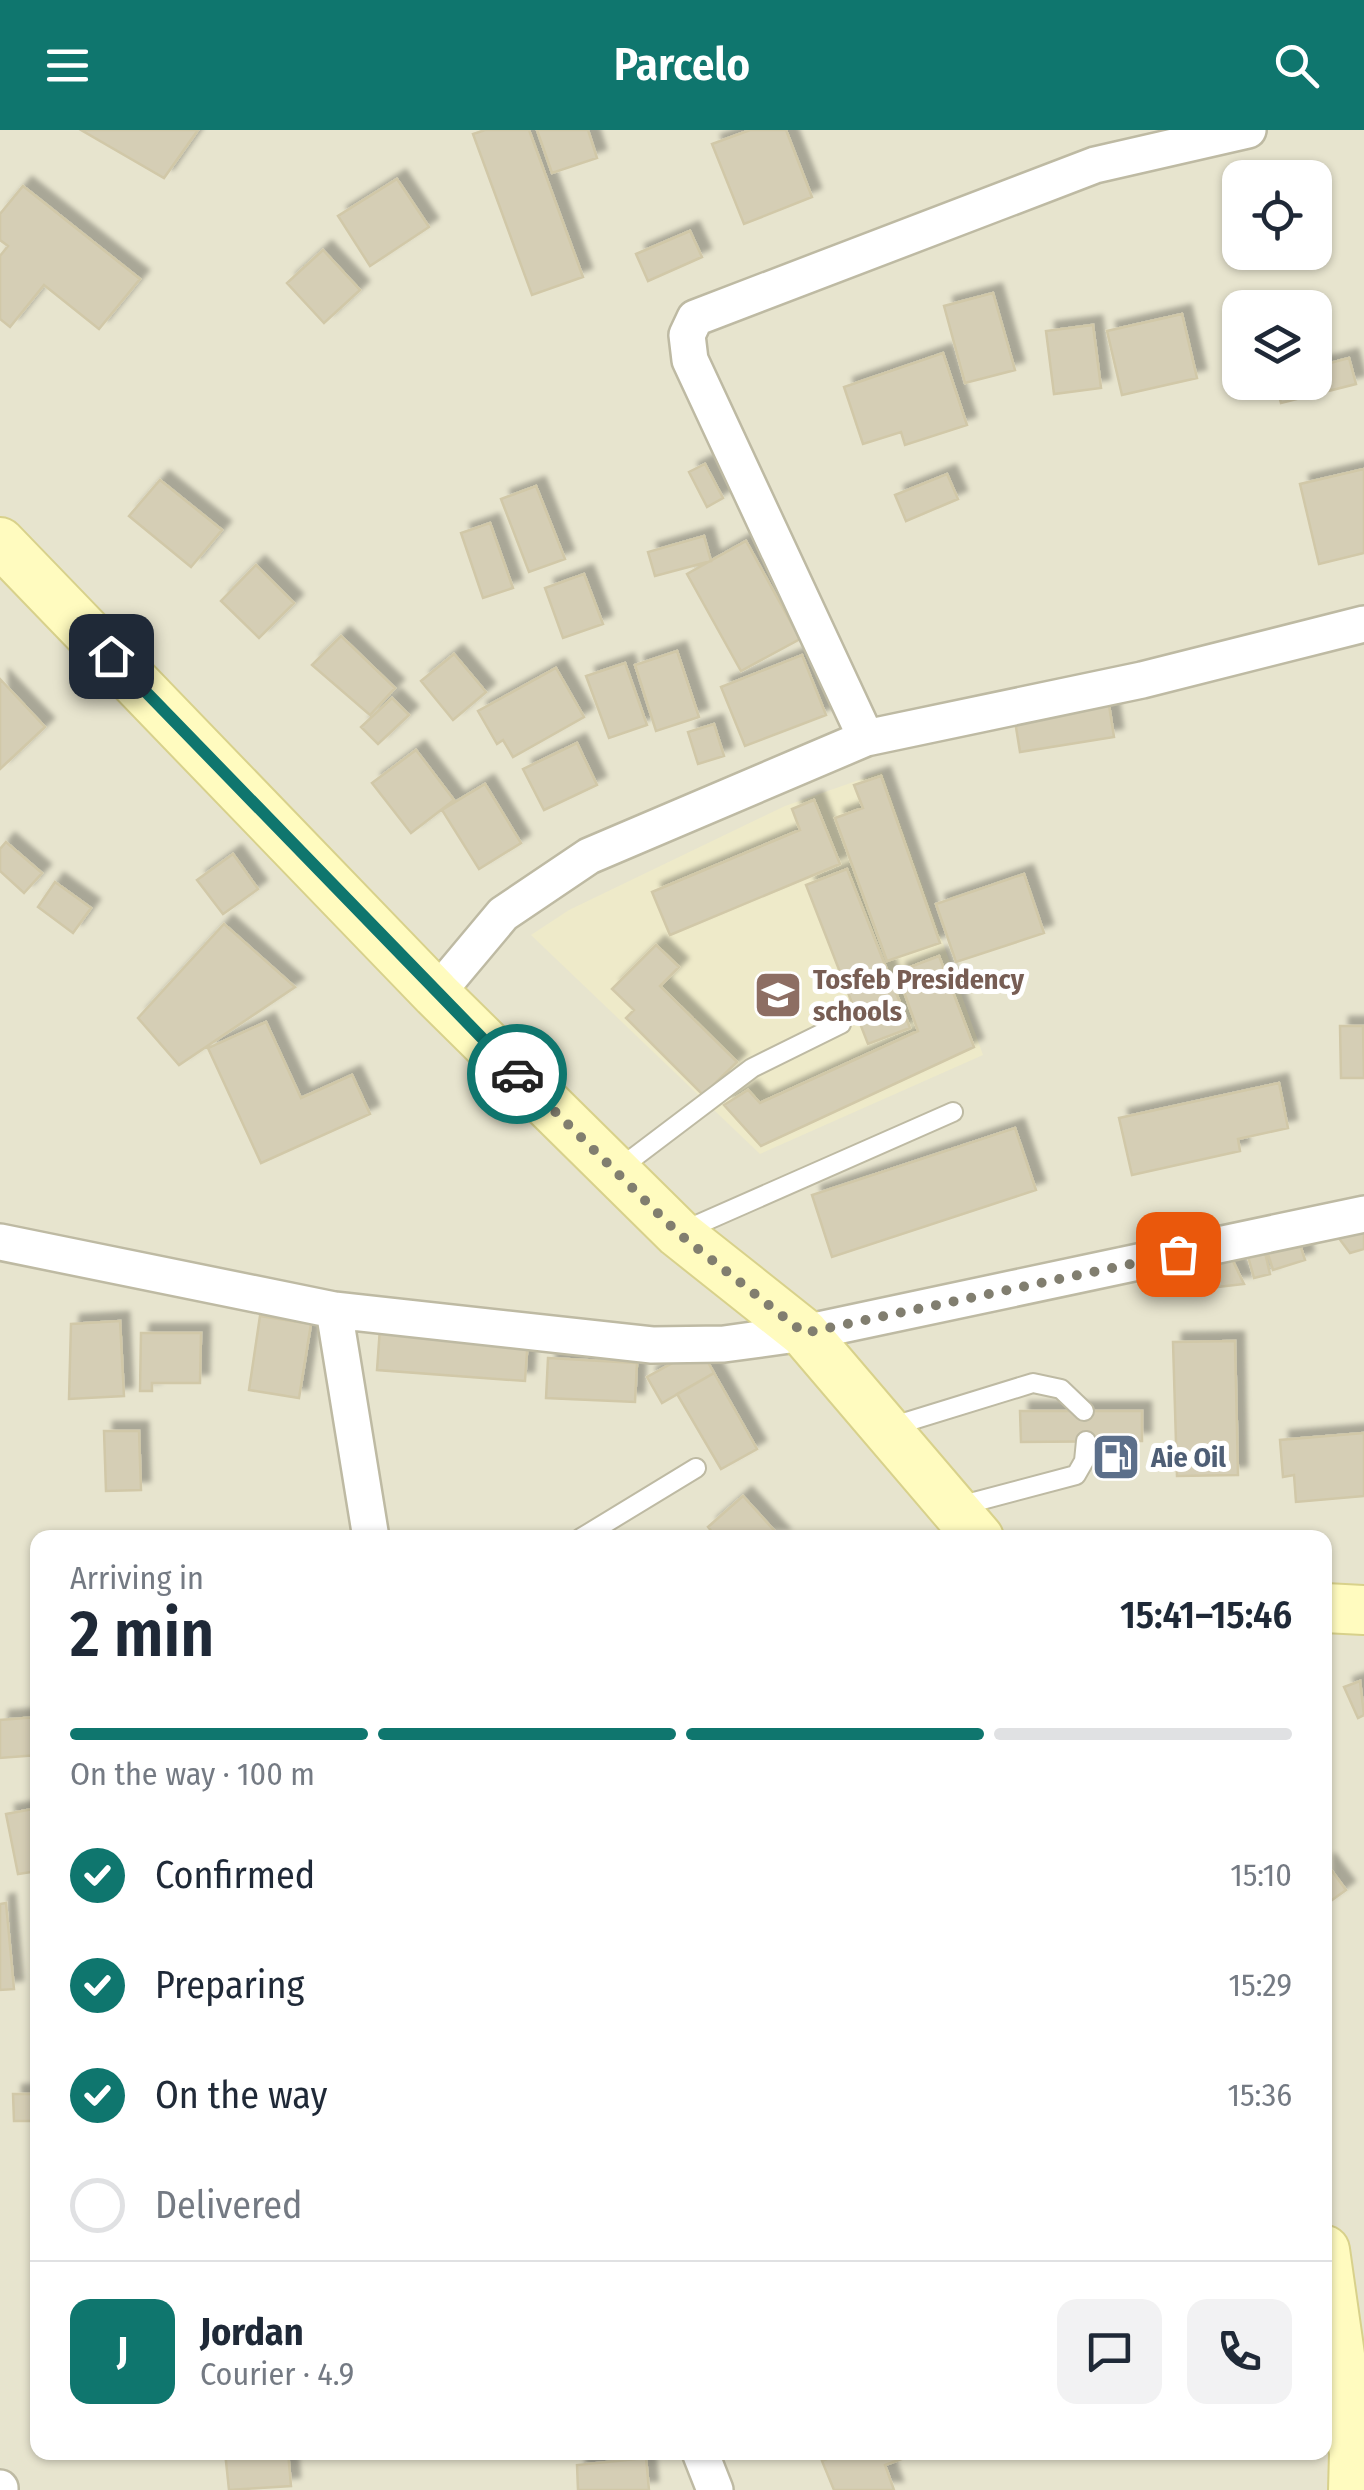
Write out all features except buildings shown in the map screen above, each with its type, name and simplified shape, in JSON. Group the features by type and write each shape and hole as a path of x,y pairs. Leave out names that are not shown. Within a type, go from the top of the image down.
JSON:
{"street":[{"path":"866,738 690,360 687,335 695,318 1095,165 1248,130"},
{"path":"0,542 436,994 678,1233 804,1333 966,1523"},
{"path":"436,994 503,914 589,856 866,738 1142,680 1364,624"},
{"path":"0,1242 334,1310 652,1345 724,1344 804,1333 1364,1214"},
{"path":"334,1310 369,1530"},
{"path":"1332,1608 1364,1610"},
{"path":"1332,2299 1354,2453 1353,2490"},
{"path":"703,2460 714,2490"}],"lane":[{"path":"616,1172 752,1068 841,1024"},
{"path":"678,1233 953,1112"},
{"path":"886,1428 1033,1383 1061,1389 1084,1411"},
{"path":"966,1523 1076,1475 1084,1461 1086,1441"},
{"path":"594,1530 696,1468"}],"shaded area":[{"path":"0,130 1364,130 1364,2490 0,2490"},
{"name":"Tosfeb Presidency schools","path":"882,772 983,1055 760,1154 531,935 569,910 785,806"}],"way so far":[{"path":"517,1074 678,1233 804,1333 1178,1254"}],"place":[{"name":"Tosfeb Presidency schools","path":"778,995"},
{"name":"Aie Oil","path":"1116,1457"}],"route":[{"path":"111,656 517,1074"}]}
